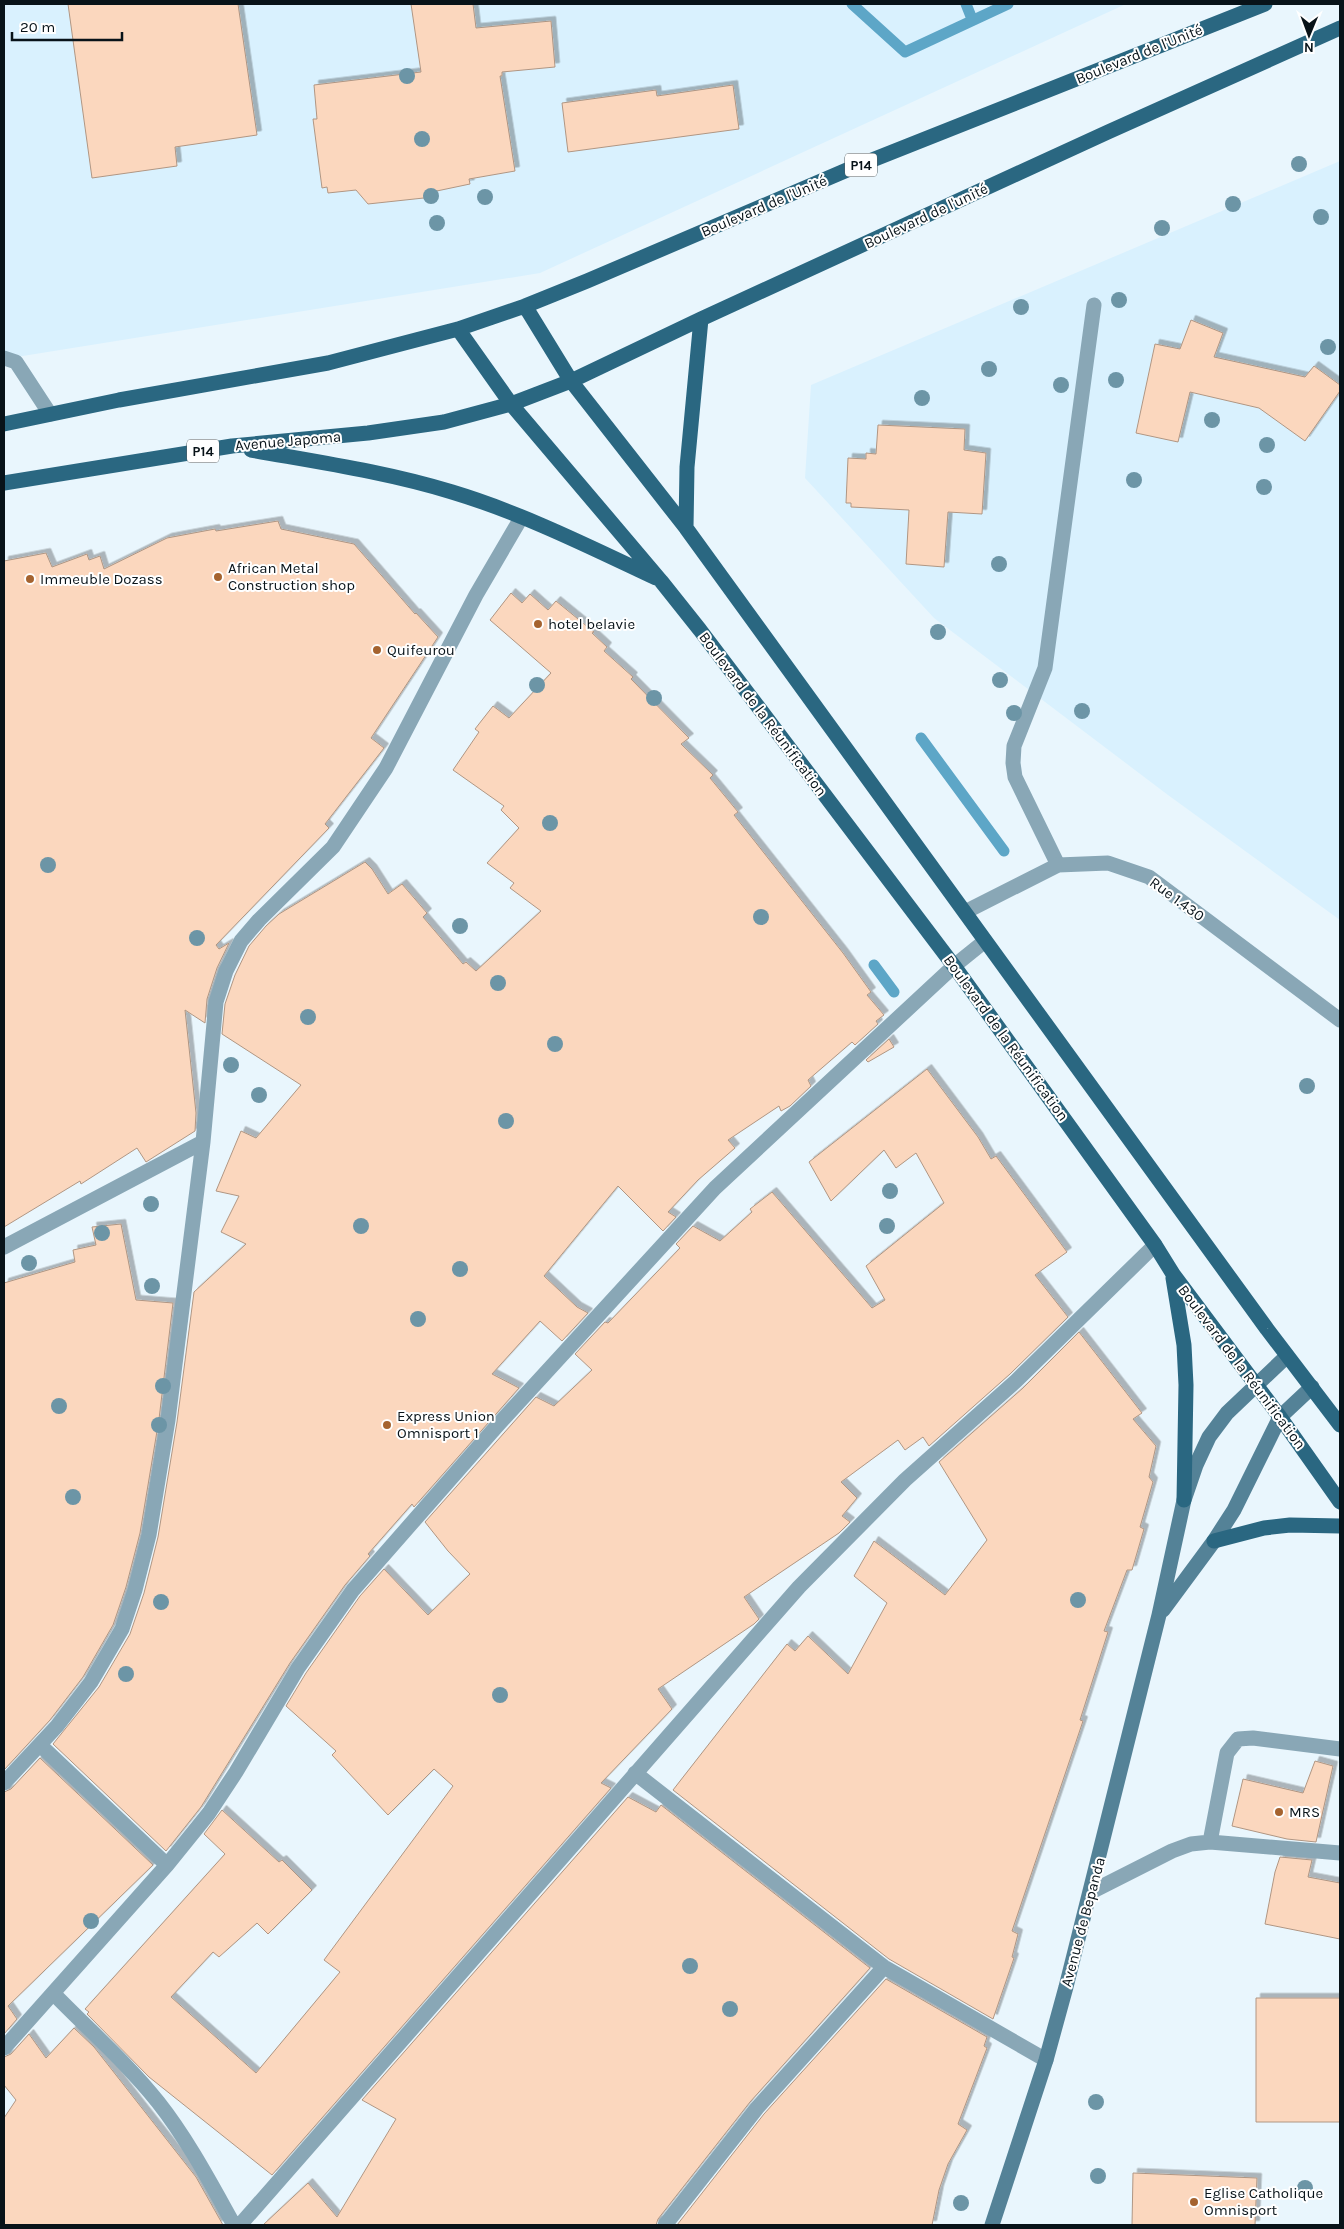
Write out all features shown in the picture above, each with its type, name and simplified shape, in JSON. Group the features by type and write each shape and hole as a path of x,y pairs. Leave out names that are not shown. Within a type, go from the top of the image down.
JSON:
{"main road":[{"name":"Boulevard de l'Unité","path":"458,330 524,306 847,170 1265,4"},
{"name":"Boulevard de l'unité","path":"511,404 571,381 701,319 1340,28"},
{"path":"524,306 571,381 686,528 1287,1356 1340,1425"},
{"path":"686,528 687,467 701,319"},
{"name":"Boulevard de la Réunification","path":"458,330 511,404 661,581 954,966 1155,1246 1173,1274 1280,1417 1340,1502"},
{"name":"P14","path":"4,424 119,400 328,363 458,330"},
{"name":"Avenue Japoma","path":"4,483 232,446 368,433 444,422 511,404"},
{"path":"232,446 389,475 453,492 588,546 661,581"},
{"path":"1173,1274 1184,1345 1186,1385 1184,1500"},
{"name":"Avenue de Bepanda","path":"992,2225 1046,2060 1091,1892 1160,1616 1184,1500 1196,1465 1209,1437 1227,1413 1287,1356"},
{"path":"1280,1417 1312,1387"},
{"name":"Avenue de Bepanda","path":"1160,1616 1214,1541 1252,1477 1280,1417"},
{"path":"1214,1541 1264,1528 1290,1524 1340,1526"}],"street":[{"path":"1058,865 1015,778 1013,763 1014,746 1045,668 1094,306"},
{"path":"4,358 16,362 50,414"},
{"path":"4,1783 57,1726 91,1682 122,1629 135,1590 149,1535 168,1420 203,1142 216,1002 226,971 240,941 258,920 333,847 386,768 476,595 521,518"},
{"name":"Rue 1.430","path":"965,912 1058,865 1108,863 1149,877 1340,1020"},
{"path":"4,2048 167,1865 209,1813 236,1772 298,1668 353,1590 496,1427 715,1188 954,966 985,941"},
{"path":"4,1247 203,1142"},
{"path":"240,2225 800,1587 905,1480 1016,1380 1155,1246"},
{"path":"1210,1842 1227,1754 1238,1739 1253,1738 1340,1749"},
{"path":"40,1745 167,1865"},
{"path":"635,1773 884,1967 1046,2060"},
{"path":"1091,1892 1172,1851 1191,1844 1210,1842 1340,1853"},
{"path":"665,2225 757,2108 884,1967"},
{"path":"52,1993 137,2078 159,2103 206,2176 234,2225"}],"shaded area":[{"path":"4,4 1126,4 540,273 4,359"},
{"path":"1340,161 1340,920 1168,795 934,618 805,478 811,385"}],"building":[{"path":"68,4 238,4 257,135 175,147 177,166 92,178"},
{"path":"411,4 473,4 476,28 551,21 555,67 502,72 502,76 500,76 515,171 469,179 470,184 432,192 433,197 368,204 356,190 328,193 327,187 322,188 313,119 317,119 314,85 421,72"},
{"path":"733,85 739,129 568,152 562,103 656,90 657,96"},
{"path":"1191,320 1223,333 1214,357 1305,377 1314,366 1340,385 1340,391 1305,441 1259,408 1190,392 1178,442 1136,433 1155,344 1180,349"},
{"path":"878,425 965,429 964,450 986,453 982,514 948,512 944,567 906,564 909,510 851,507 851,503 846,503 848,458 866,459 866,453 876,454"},
{"path":"278,521 281,529 354,544 415,614 438,637 371,738 384,748 325,824 329,828 216,945 219,949 229,943 217,968 207,999 205,1023 185,1010 196,1113 195,1131 146,1162 137,1148 81,1184 80,1181 4,1227 4,561 46,553 52,567 87,554 89,560 100,556 104,569 167,538 215,529 216,531"},
{"path":"511,593 522,603 530,594 548,610 556,601 594,632 592,633 607,647 604,651 633,677 631,679 689,738 681,744 713,775 710,778 738,812 734,815 843,953 871,992 867,995 884,1015 876,1021 878,1024 855,1045 852,1042 808,1080 811,1086 790,1106 781,1111 779,1106 728,1140 735,1148 698,1180 668,1212 676,1217 663,1231 618,1186 544,1276 577,1307 588,1313 562,1341 540,1321 492,1374 519,1388 414,1507 412,1504 368,1554 370,1556 345,1585 290,1663 201,1807 166,1851 53,1744 99,1687 130,1634 144,1593 158,1537 177,1422 194,1292 246,1244 221,1232 239,1196 216,1191 241,1131 256,1138 301,1085 222,1034 225,1004 235,975 249,946 266,926 279,914 365,862 372,869 388,894 402,884 427,913 423,917 463,964 466,962 476,971 541,911 510,888 514,883 487,863 519,828 501,810 504,806 453,770 479,732 475,729 493,706 509,718 551,673 490,620"},
{"path":"889,1039 894,1047 868,1062 866,1060"},
{"path":"927,1069 978,1137 991,1159 996,1156 1067,1252 1035,1275 1068,1317 1010,1374 929,1446 923,1437 905,1450 898,1440 841,1482 857,1498 842,1516 850,1522 839,1533 744,1597 759,1619 754,1624 658,1689 672,1709 601,1783 611,1788 272,2175 149,2077 87,2014 89,2012 85,2009 225,1854 204,1834 222,1810 279,1862 282,1860 312,1890 268,1934 257,1923 219,1957 213,1952 171,1997 256,2073 340,1972 324,1960 453,1786 434,1769 388,1815 332,1755 336,1751 286,1706 306,1673 360,1596 384,1569 428,1615 470,1574 448,1551 425,1522 536,1397 554,1406 592,1370 575,1354 605,1322 608,1323 680,1248 676,1244 693,1226 720,1241 752,1212 750,1209 772,1192 872,1308 885,1300 866,1266 944,1203 916,1153 896,1168 884,1150 831,1201 809,1162"},
{"path":"121,1224 136,1300 173,1303 159,1419 140,1533 126,1587 113,1625 83,1677 50,1720 4,1770 4,1283 75,1262 73,1250 96,1245 92,1227"},
{"path":"1079,1332 1142,1413 1133,1419 1156,1446 1149,1477 1153,1482 1140,1527 1144,1529 1132,1570 1127,1570 1104,1631 1108,1632 1080,1720 1083,1721 1012,1931 1018,1934 1012,1957 1014,1958 993,2019 889,1959 673,1790 787,1644 795,1651 808,1636 848,1674 887,1603 854,1576 874,1541 945,1595 987,1540 939,1462 1023,1388"},
{"path":"40,1758 153,1865 8,2006 17,2019 4,2034 4,1792 11,1789"},
{"name":"MRS","path":"1315,1761 1333,1766 1316,1842 1287,1839 1232,1826 1243,1779 1303,1793"},
{"path":"628,1797 656,1812 661,1805 870,1968 750,2102 658,2219 656,2225 263,2225 308,2183 337,2217 396,2119 362,2100"},
{"path":"1280,1857 1312,1860 1308,1877 1340,1883 1340,1939 1265,1924 1275,1872"},
{"path":"886,1979 987,2037 984,2046 987,2048 958,2124 967,2130 948,2164 939,2190 932,2225 677,2225 764,2114"},
{"path":"1256,1998 1340,1998 1340,2122 1256,2122"},
{"path":"74,2028 94,2047 196,2177 223,2225 4,2225 4,2118 16,2100 4,2085 4,2057 11,2054 29,2034 46,2058"},
{"name":"Eglise Catholique Omnisport","path":"1133,2173 1257,2178 1255,2225 1132,2225"}],"waterway":[{"path":"852,4 905,52 1008,4"},
{"path":"966,4 972,19"},
{"path":"921,738 1004,851"},
{"path":"874,965 894,992"}],"place":[{"name":"African Metal Construction shop","path":"218,577"},
{"name":"Immeuble Dozass","path":"30,579"},
{"name":"hotel belavie","path":"538,624"},
{"name":"Quifeurou","path":"377,650"},
{"name":"Express Union Omnisport 1","path":"387,1425"},
{"name":"MRS","path":"1279,1812"},
{"name":"Eglise Catholique Omnisport","path":"1194,2202"}]}
